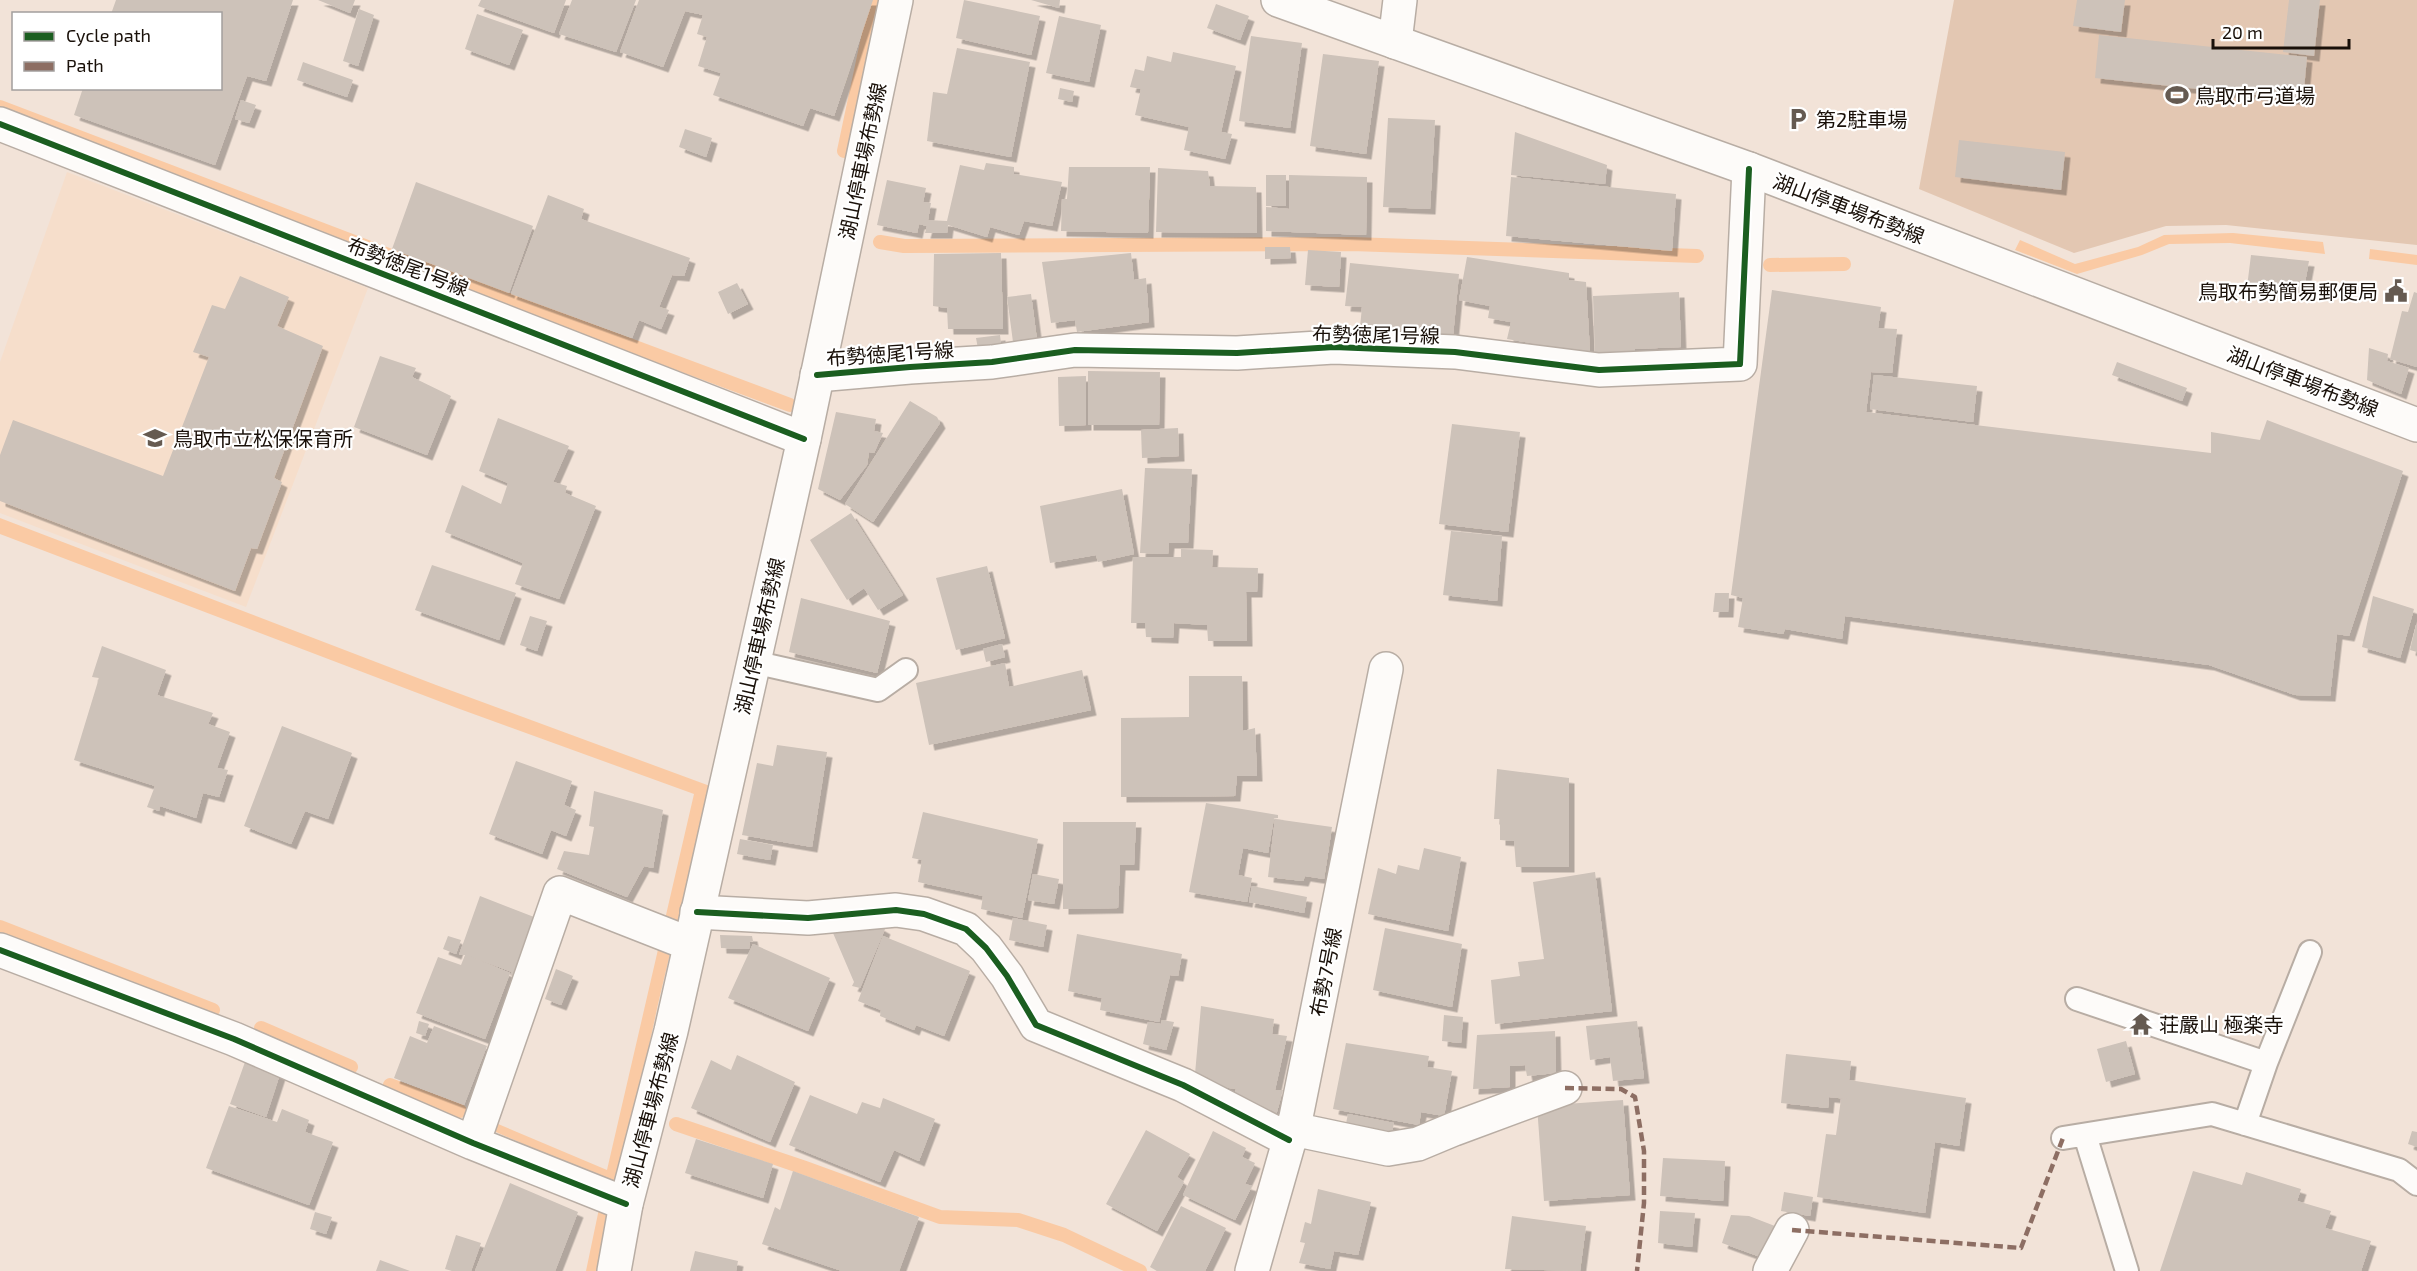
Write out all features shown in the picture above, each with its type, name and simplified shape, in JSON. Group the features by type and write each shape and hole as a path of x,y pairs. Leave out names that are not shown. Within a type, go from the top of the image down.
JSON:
{"street":[{"name":"湖山停車場布勢線","path":"614,1271 626,1204 671,1031 804,438 896,0"},
{"name":"湖山停車場布勢線","path":"1278,0 1749,169 2417,425"},
{"path":"1395,42 1400,0"},
{"name":"布勢徳尾1号線","path":"0,124 804,438"},
{"name":"布勢徳尾1号線","path":"817,375 992,362 1075,350 1237,353 1334,347 1455,352 1599,370 1740,364 1749,169"},
{"name":"布勢7号線","path":"1252,1271 1291,1135 1386,669"},
{"path":"473,1143 560,893 690,944"},
{"path":"697,912 808,918 896,910 924,914 966,929 986,948 1007,976 1036,1025 1183,1085 1291,1135 1388,1149 1418,1144 1565,1088"},
{"path":"0,950 234,1040 473,1143 626,1204"},
{"path":"1770,1271 1792,1230"}],"lane":[{"path":"753,662 878,690 906,670"},
{"path":"2245,1124 2266,1063 2310,952"},
{"path":"2077,999 2266,1063"},
{"path":"2127,1271 2074,1137 2212,1114 2398,1170 2417,1184"}],"shaded area":[{"name":"鳥取市弓道場","path":"1954,0 2417,0 2417,245 2226,225 2166,226 2074,253 1919,189"},
{"name":"鳥取市立松保保育所","path":"67,172 368,288 246,607 0,513 0,362"},
{"path":"2233,233 2323,242 2325,254 2230,243 2169,244 2142,255 2077,274 2015,250 2020,240 2075,264 2138,247 2164,235"},
{"path":"2370,249 2417,255 2417,265 2369,259"},
{"path":"0,518 436,685 710,786 658,1004 601,1271 586,1271 605,1180 487,1128 491,1121 607,1170 694,794 457,708 0,534"}],"building":[{"path":"116,0 293,0 266,81 247,76 215,165 74,115 82,90 222,90 222,12 112,12"},
{"path":"318,0 355,0 350,13"},
{"path":"481,0 566,0 554,33 478,6"},
{"path":"572,0 636,0 616,52 559,34"},
{"path":"639,0 873,0 834,116 810,108 803,126 713,95 721,73 698,66 707,37 697,34 703,15 685,11 663,67 620,52"},
{"path":"964,0 1040,16 1031,55 956,38"},
{"path":"1031,0 1060,0 1059,8"},
{"path":"2077,0 2125,0 2121,32 2073,26"},
{"path":"2289,0 2320,0 2314,56 2283,52"},
{"path":"1216,4 1249,16 1240,40 1207,28"},
{"path":"359,9 374,15 358,66 343,61"},
{"path":"477,14 523,30 509,65 465,49"},
{"path":"1059,16 1101,25 1089,82 1046,73"},
{"path":"2099,35 2307,57 2303,100 2095,78"},
{"path":"1251,36 1302,43 1290,128 1239,121"},
{"path":"957,48 1030,62 1011,157 927,141 933,92 947,94"},
{"path":"1173,52 1236,66 1221,132 1232,134 1225,159 1184,150 1189,127 1135,115 1141,89 1130,87 1135,69 1144,71 1147,56 1171,62"},
{"path":"1323,54 1379,61 1366,154 1310,146"},
{"path":"303,62 353,80 347,97 297,80"},
{"path":"1060,88 1074,91 1072,102 1058,99"},
{"path":"241,100 256,105 249,123 235,119"},
{"path":"1388,118 1435,120 1430,209 1383,207"},
{"path":"685,129 712,138 706,157 679,147"},
{"path":"1515,132 1607,165 1605,184 1511,175"},
{"path":"1959,140 2065,152 2061,190 1955,177"},
{"path":"986,163 1014,167 1014,174 1062,182 1052,226 1024,221 1019,235 990,227 987,237 948,225 947,233 925,233 927,226 919,224 917,233 877,225 887,180 926,188 923,202 931,203 928,220 947,221 960,165 984,170"},
{"path":"1069,167 1150,167 1148,233 1061,231 1062,199 1067,199"},
{"path":"1158,168 1208,171 1210,186 1256,187 1257,233 1156,232"},
{"path":"1266,175 1286,175 1286,206 1266,206"},
{"path":"1289,175 1367,177 1366,235 1266,231 1266,207 1289,209"},
{"path":"1511,177 1676,194 1672,251 1506,236"},
{"path":"416,182 533,226 509,293 392,249"},
{"path":"548,195 584,209 581,219 690,258 684,276 672,275 659,307 669,310 661,329 639,320 632,338 511,294"},
{"path":"1265,247 1290,247 1291,258 1265,259"},
{"path":"1308,250 1341,252 1339,287 1305,285"},
{"path":"1001,253 1003,329 948,329 947,308 933,306 934,254"},
{"path":"1131,253 1134,280 1146,278 1149,322 1077,332 1075,320 1051,323 1042,262"},
{"path":"2251,255 2309,261 2303,293 2247,287"},
{"path":"1467,257 1569,273 1569,280 1586,282 1590,353 1507,339 1511,322 1488,318 1490,306 1459,300"},
{"path":"1350,263 1459,274 1453,336 1360,327 1362,307 1345,306"},
{"path":"240,276 289,297 277,326 323,346 274,478 282,482 257,549 251,548 235,591 0,501 0,455 13,420 163,476 209,357 193,352 212,305 225,309"},
{"path":"737,283 748,304 728,314 718,292"},
{"path":"1772,290 1881,307 1878,328 1897,329 1892,373 1871,372 1866,412 2211,453 2211,432 2260,440 2267,420 2403,471 2349,636 2337,634 2330,696 2295,695 2209,665 1845,616 1842,639 1785,629 1783,634 1738,627 1743,598 1731,595"},
{"path":"1679,292 1681,347 1635,349 1635,355 1595,356 1593,296"},
{"path":"2414,292 2417,293 2417,367 2390,359 2402,311 2408,312"},
{"path":"1031,294 1037,340 1013,342 1007,297"},
{"path":"1000,335 1002,351 979,354 976,338"},
{"path":"2369,348 2388,354 2387,361 2409,368 2401,394 2367,380"},
{"path":"380,356 416,368 412,377 451,396 427,455 354,427"},
{"path":"2117,362 2187,388 2182,401 2112,375"},
{"path":"1088,371 1160,372 1159,425 1088,425"},
{"path":"1874,375 1977,386 1973,422 1870,409"},
{"path":"1086,376 1086,425 1059,426 1058,377"},
{"path":"910,401 937,417 940,423 873,522 845,504"},
{"path":"836,412 876,419 874,431 883,433 874,453 869,452 867,465 840,500 818,489"},
{"path":"498,418 569,446 553,482 567,486 565,493 596,506 559,599 515,584 523,563 445,532 462,485 501,504 508,483 479,471"},
{"path":"1452,424 1520,432 1508,532 1439,524"},
{"path":"1178,428 1179,456 1142,458 1141,430"},
{"path":"1145,468 1192,469 1188,543 1169,543 1168,554 1140,553"},
{"path":"1122,489 1134,554 1098,562 1096,555 1050,563 1040,506"},
{"path":"851,513 903,595 878,610 864,588 847,600 810,540"},
{"path":"1451,531 1502,536 1497,601 1443,595"},
{"path":"1181,549 1213,550 1212,567 1258,568 1257,592 1246,592 1247,641 1208,641 1207,625 1174,623 1173,638 1146,637 1145,623 1131,623 1133,557 1181,557"},
{"path":"432,565 516,593 499,640 415,610"},
{"path":"987,566 1005,638 956,650 936,578"},
{"path":"1715,593 1729,593 1728,612 1713,612"},
{"path":"2373,596 2414,609 2400,658 2362,647"},
{"path":"801,598 890,621 877,673 789,652"},
{"path":"530,616 547,621 537,651 520,645"},
{"path":"2417,625 2417,652 2410,650"},
{"path":"1002,644 1005,657 986,662 983,649"},
{"path":"102,646 166,670 157,695 213,713 208,724 230,732 217,768 228,770 219,797 203,793 196,818 160,806 159,811 147,807 155,786 74,760 99,678 92,677"},
{"path":"1005,663 1009,687 1082,670 1091,710 929,745 916,683"},
{"path":"1189,676 1242,676 1243,731 1255,728 1257,776 1237,776 1235,796 1121,797 1121,718 1189,717"},
{"path":"282,726 352,753 328,819 305,811 291,844 244,826"},
{"path":"777,745 827,752 812,847 742,835 757,763 773,766"},
{"path":"516,761 572,781 564,805 576,810 566,836 551,830 542,854 489,834"},
{"path":"1497,769 1569,778 1569,867 1516,867 1514,841 1500,840 1500,819 1494,819"},
{"path":"594,791 663,810 653,868 644,866 627,897 557,869 564,851 589,855 594,827 589,826"},
{"path":"1206,803 1278,815 1278,818 1274,818 1268,853 1243,848 1238,875 1252,878 1247,902 1189,892"},
{"path":"923,812 1038,839 1022,918 981,909 983,896 918,882 922,860 912,858"},
{"path":"1275,819 1332,827 1324,879 1305,876 1303,881 1268,877"},
{"path":"1063,822 1136,822 1134,865 1120,865 1118,908 1063,909"},
{"path":"740,839 773,845 770,860 737,854"},
{"path":"1424,848 1461,857 1448,931 1368,914 1378,868 1396,874 1398,865 1419,870"},
{"path":"1595,872 1612,1011 1495,1024 1491,980 1520,976 1518,962 1544,959 1533,882"},
{"path":"1033,874 1059,879 1054,904 1028,900"},
{"path":"1252,886 1307,897 1304,913 1249,902"},
{"path":"480,896 534,917 513,976 510,975 512,972 469,956 510,973 485,1039 416,1013 438,957 461,965 465,955 459,955"},
{"path":"1013,918 1047,925 1043,947 1009,940"},
{"path":"873,922 885,929 860,988 852,986 854,982 830,926"},
{"path":"1385,928 1462,944 1452,1007 1373,990"},
{"path":"1077,934 1182,954 1178,976 1170,975 1159,1022 1100,1010 1102,998 1068,991"},
{"path":"720,935 752,936 753,941 750,942 749,949 721,948"},
{"path":"448,936 461,940 456,954 443,949"},
{"path":"883,936 970,971 944,1036 916,1025 914,1030 880,1016 881,1010 858,1001"},
{"path":"753,944 830,978 808,1031 728,998"},
{"path":"556,969 573,976 561,1005 545,999"},
{"path":"1201,1006 1274,1019 1272,1034 1287,1036 1275,1090 1283,1090 1275,1119 1234,1096 1236,1089 1215,1086 1207,1081 1208,1077 1195,1074"},
{"path":"1444,1015 1463,1017 1461,1043 1442,1041"},
{"path":"1162,1020 1174,1022 1166,1050 1143,1044 1148,1022 1161,1024"},
{"path":"419,1021 429,1024 425,1036 416,1033"},
{"path":"1637,1021 1644,1078 1613,1081 1610,1057 1590,1060 1586,1026"},
{"path":"434,1026 487,1046 464,1105 394,1078 410,1036 427,1043"},
{"path":"1555,1031 1556,1073 1527,1076 1525,1065 1510,1066 1510,1087 1473,1089 1477,1035"},
{"path":"2126,1041 2135,1074 2106,1082 2097,1049"},
{"path":"1346,1043 1429,1056 1427,1067 1452,1071 1444,1116 1421,1112 1419,1125 1333,1109"},
{"path":"1786,1054 1851,1061 1849,1080 1966,1098 1959,1146 1935,1142 1925,1213 1817,1197 1826,1134 1836,1135 1841,1099 1848,1099 1829,1097 1828,1108 1781,1103"},
{"path":"737,1055 795,1082 770,1142 691,1108 711,1060 731,1070"},
{"path":"245,1062 280,1074 266,1117 230,1104"},
{"path":"810,1095 857,1114 862,1102 880,1108 883,1098 935,1119 919,1161 894,1150 880,1182 789,1145"},
{"path":"1623,1100 1630,1195 1544,1201 1537,1106"},
{"path":"229,1106 277,1122 282,1109 309,1120 305,1132 333,1142 309,1205 206,1168"},
{"path":"1348,1114 1394,1123 1391,1137 1345,1128"},
{"path":"1146,1130 1190,1154 1177,1177 1184,1182 1157,1231 1106,1204"},
{"path":"1213,1131 1246,1148 1242,1157 1255,1163 1245,1184 1252,1186 1235,1220 1183,1195"},
{"path":"2412,1131 2417,1132 2417,1147 2408,1144"},
{"path":"696,1139 773,1164 763,1198 685,1173"},
{"path":"1663,1158 1725,1161 1723,1201 1660,1196"},
{"path":"793,1171 919,1217 899,1271 842,1271 762,1244 775,1207 780,1210"},
{"path":"2193,1171 2242,1185 2246,1172 2301,1189 2297,1201 2331,1211 2325,1228 2371,1241 2361,1271 2160,1271"},
{"path":"510,1183 578,1212 555,1271 475,1271"},
{"path":"1318,1189 1371,1202 1358,1255 1334,1251 1330,1269 1299,1263 1305,1243 1300,1242 1305,1222 1311,1224"},
{"path":"1784,1192 1813,1197 1810,1216 1781,1211"},
{"path":"1181,1206 1226,1228 1205,1271 1157,1271 1150,1267"},
{"path":"1660,1211 1695,1213 1692,1247 1658,1243"},
{"path":"315,1212 332,1217 326,1234 310,1229"},
{"path":"1731,1215 1749,1216 1780,1228 1766,1259 1722,1243"},
{"path":"1512,1216 1586,1226 1580,1271 1505,1269"},
{"path":"456,1235 481,1243 471,1271 445,1269"},
{"path":"695,1251 738,1261 736,1271 690,1271"},
{"path":"380,1260 410,1271 376,1271"}],"waterway":[{"path":"844,151 876,0"},
{"path":"0,107 790,405"},
{"path":"880,242 904,246 1352,244 1697,256"},
{"path":"1770,265 1844,264"},
{"path":"0,927 213,1010"},
{"path":"261,1028 351,1067"},
{"path":"390,1085 460,1111"},
{"path":"676,1124 940,1217 1018,1220 1064,1235 1140,1271"}],"marked path":[{"path":"1565,1088 1621,1089 1635,1097 1644,1151 1644,1203 1637,1271"},
{"path":"1792,1230 2021,1248 2063,1138"}],"cycle path":[{"path":"0,124 804,439"},
{"path":"817,375 992,362 1075,350 1237,353 1334,347 1455,352 1599,370 1740,364 1749,169"},
{"path":"697,912 808,918 896,910 924,914 966,929 986,948 1007,976 1036,1025 1183,1085 1289,1140"},
{"path":"0,950 234,1039 473,1143 626,1204"}],"place":[{"name":"鳥取市弓道場","path":"2177,95"},
{"name":"第2駐車場","path":"1798,119"},
{"name":"鳥取布勢簡易郵便局","path":"2396,291"},
{"name":"鳥取市立松保保育所","path":"155,438"},
{"name":"荘嚴山 極楽寺","path":"2141,1024"}]}
